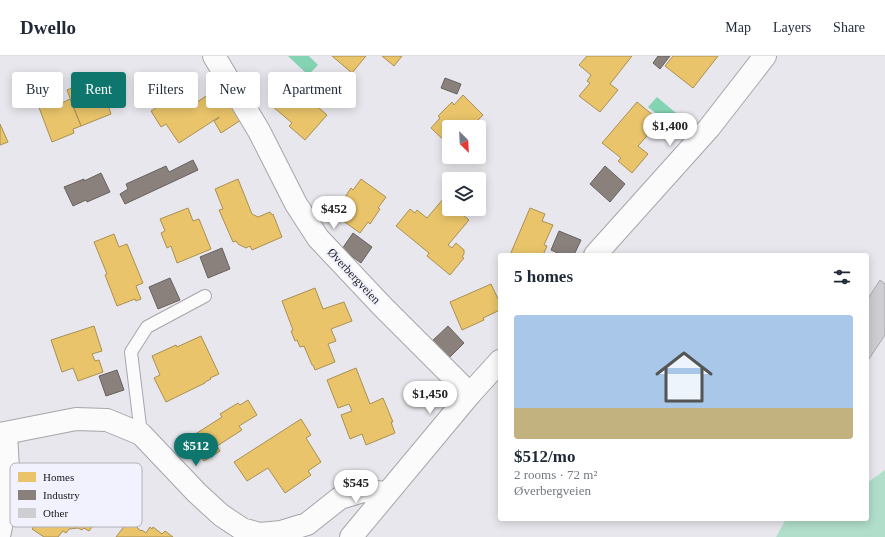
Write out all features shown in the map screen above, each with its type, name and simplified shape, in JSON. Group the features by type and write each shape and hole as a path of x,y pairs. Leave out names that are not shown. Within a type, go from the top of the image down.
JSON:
{"street":[{"name":"Øverbergveien","path":"214,56 259,131 296,204 318,238 382,306 470,394"},
{"path":"597,253 710,128 765,56"},
{"path":"350,537 470,394 498,363"},
{"path":"0,532 9,485 3,434 40,425 76,419 107,420 141,434 197,493 221,515 242,529 260,534 281,532 307,524 340,498 363,490 387,493"}],"lane":[{"path":"141,434 131,352 147,327 205,296"}],"shaded area":[{"path":"288,56 309,56 318,65 311,72 305,72"},
{"path":"657,97 676,113 668,123 648,107"},
{"path":"885,470 885,537 776,537 785,521 869,521 869,482"}],"building: Homes":[{"path":"332,56 366,56 353,72 351,72"},
{"path":"382,56 402,56 394,66"},
{"path":"587,56 632,56 610,84 618,90 600,112 579,96 590,83 587,81 591,75 579,65"},
{"path":"673,56 718,56 693,88 665,66"},
{"path":"71,88 71,100 67,90"},
{"path":"463,95 483,115 478,120 442,120 442,138 431,128 440,118 438,116 452,102 454,105"},
{"path":"206,96 206,108 233,108 241,120 221,133 214,121 219,117 179,143 166,124 161,127 151,111 156,108 198,108 198,102"},
{"path":"70,99 71,108 74,108 81,126 73,129 74,133 52,142 39,108 63,108 63,102"},
{"path":"637,102 660,121 638,146 648,154 632,173 618,161 621,158 602,143"},
{"path":"74,108 109,108 111,114 81,126"},
{"path":"274,108 319,108 327,115 305,140 289,126 292,123"},
{"path":"0,124 8,142 0,145"},
{"path":"238,179 252,214 258,217 270,212 272,215 273,214 282,237 252,250 250,246 246,248 238,244 236,241 233,242 219,210 223,209 215,189"},
{"path":"361,179 386,197 378,208 380,209 370,224 368,222 360,233 335,215 343,204 341,203 351,188 353,190"},
{"path":"442,200 442,216 464,216 469,220 448,245 452,248 456,243 464,250 462,257 464,258 450,275 427,256 429,253 396,226 410,209 415,213 417,210 427,218"},
{"path":"188,208 193,221 199,219 211,249 177,263 171,246 167,248 161,233 165,231 160,219"},
{"path":"530,208 545,214 542,221 553,225 544,245 547,246 544,253 511,253"},
{"path":"114,234 119,247 127,244 143,283 136,286 141,299 136,301 135,299 117,306 105,275 107,274 94,242"},
{"path":"491,284 498,299 498,311 483,318 484,320 462,330 450,302"},
{"path":"315,288 323,309 344,302 352,321 331,329 336,341 328,344 335,362 315,370 304,346 300,347 297,340 295,341 291,331 293,330 282,301"},
{"path":"94,326 102,351 92,354 95,361 99,360 103,372 78,381 73,368 62,372 51,340"},
{"path":"201,336 219,374 210,378 211,379 205,383 166,402 154,378 160,375 152,356"},
{"path":"356,368 370,404 383,398 393,422 391,422 395,433 366,445 362,434 350,439 341,415 352,411 349,404 338,408 327,380"},
{"path":"248,400 257,415 239,426 242,430 217,446 220,451 204,461 201,457 198,458 186,440 222,417 220,414 238,403 240,405"},
{"path":"301,419 311,435 306,438 321,462 308,471 311,475 285,493 268,468 247,481 234,462"},
{"path":"33,527 92,527 89,531 84,528 82,530 78,528 69,529 66,533 63,531 58,537 44,537 32,529"},
{"path":"124,527 137,527 146,533 150,527 152,529 153,527 162,534 165,531 173,537 116,537"}],"building: Industry":[{"path":"658,56 670,56 660,69 653,63"},
{"path":"445,78 461,84 457,94 441,88"},
{"path":"193,160 198,170 125,204 120,194 128,189 126,184 166,166 169,172"},
{"path":"605,166 625,184 610,202 590,184"},
{"path":"101,173 110,192 87,202 86,200 73,206 64,187 84,179 84,181"},
{"path":"559,231 581,240 575,253 558,253 551,250"},
{"path":"353,233 372,247 361,263 342,249"},
{"path":"222,248 230,269 208,278 200,257"},
{"path":"170,278 180,300 158,309 149,287"},
{"path":"448,326 464,343 448,359 431,342"},
{"path":"117,370 124,390 106,396 99,376"}],"building: Other":[{"path":"880,280 885,284 885,335 869,359 869,297"}]}
